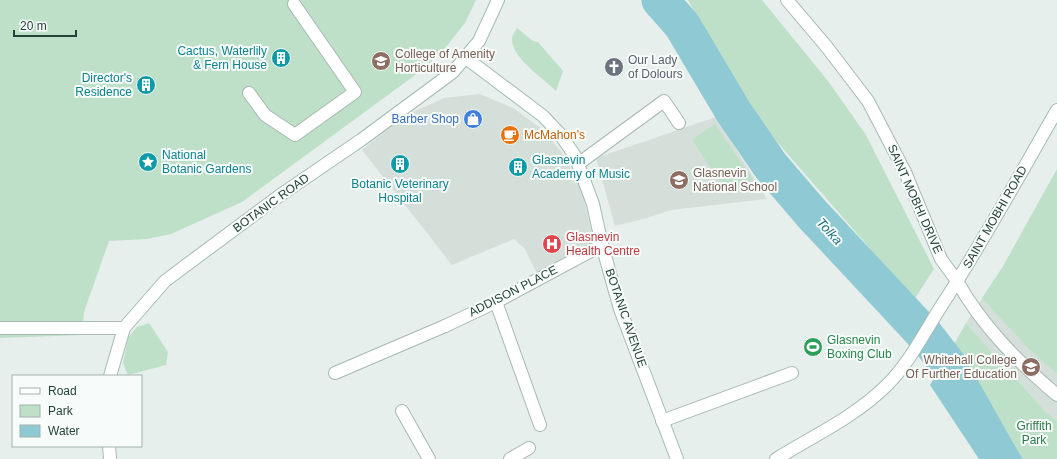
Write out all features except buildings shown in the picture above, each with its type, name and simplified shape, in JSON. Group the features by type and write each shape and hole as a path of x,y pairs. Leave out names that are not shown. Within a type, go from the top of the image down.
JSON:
{"street":[{"name":"BOTANIC ROAD","path":"110,375 124,328 165,281 279,196 411,104 453,72 479,41 498,0"},
{"name":"SAINT MOBHI DRIVE","path":"787,0 826,46 868,101 905,172 942,259 957,281 969,303 1014,356 1057,395"},
{"path":"249,93 265,115 295,135 355,92 294,4"},
{"name":"BOTANIC AVENUE","path":"466,58 543,116 560,134 575,156 593,204 602,245 620,309 677,459"},
{"path":"578,164 664,101 679,123"},
{"name":"SAINT MOBHI ROAD","path":"776,459 827,430 859,408 886,386 913,353 1057,110"},
{"name":"ADDISON PLACE","path":"335,373 445,326 496,302 602,245"},
{"path":"496,302 540,425"},
{"path":"0,328 124,328"},
{"path":"662,421 792,373"},
{"path":"402,411 429,459"},
{"path":"109,447 110,459"},
{"path":"510,459 529,448"}],"shaded area":[{"path":"480,94 513,108 542,129 562,153 581,187 595,245 538,276 525,249 514,239 452,265 362,150 402,117 444,98"},
{"name":"Glasnevin National School","path":"716,117 767,199 671,210 615,226 596,158"},
{"name":"Whitehall College Of Further Education","path":"1002,268 1057,319 1057,421 1045,411 966,323"}],"green space":[{"name":"National Botanic Gardens","path":"0,0 476,0 465,23 446,47 422,70 242,202 171,234 147,239 109,241 84,312 82,335 0,338"},
{"path":"688,0 762,0 828,81 866,135 934,269 912,303 867,245 744,104"},
{"path":"517,28 533,41 538,42 563,71 556,91 529,67 517,53 513,46 512,39"},
{"path":"715,124 753,180 729,195 692,140"},
{"path":"1057,169 1057,374 1028,348 982,298 1002,268"},
{"path":"149,323 168,352 166,365 128,375 123,363 128,338 137,327"},
{"name":"Griffith Park","path":"966,323 1045,411 1057,421 1057,459 1023,459 953,346"}],"water":[{"path":"953,346 1023,459 979,459 930,385"}],"waterway":[{"name":"Tolka","path":"660,0 682,25 733,111 770,165 812,214 926,336 947,363 1001,459"}],"place":[{"name":"Cactus, Waterlily & Fern House","path":"281,58"},
{"name":"College of Amenity Horticulture","path":"381,61"},
{"name":"Our Lady of Dolours","path":"614,67"},
{"name":"Director's Residence","path":"146,85"},
{"name":"Barber Shop","path":"473,119"},
{"name":"McMahon's","path":"510,135"},
{"name":"National Botanic Gardens","path":"148,162"},
{"name":"Botanic Veterinary Hospital","path":"400,164"},
{"name":"Glasnevin Academy of Music","path":"518,167"},
{"name":"Glasnevin National School","path":"679,180"},
{"name":"Glasnevin Health Centre","path":"552,244"},
{"name":"Glasnevin Boxing Club","path":"813,347"},
{"name":"Whitehall College Of Further Education","path":"1031,367"}]}
